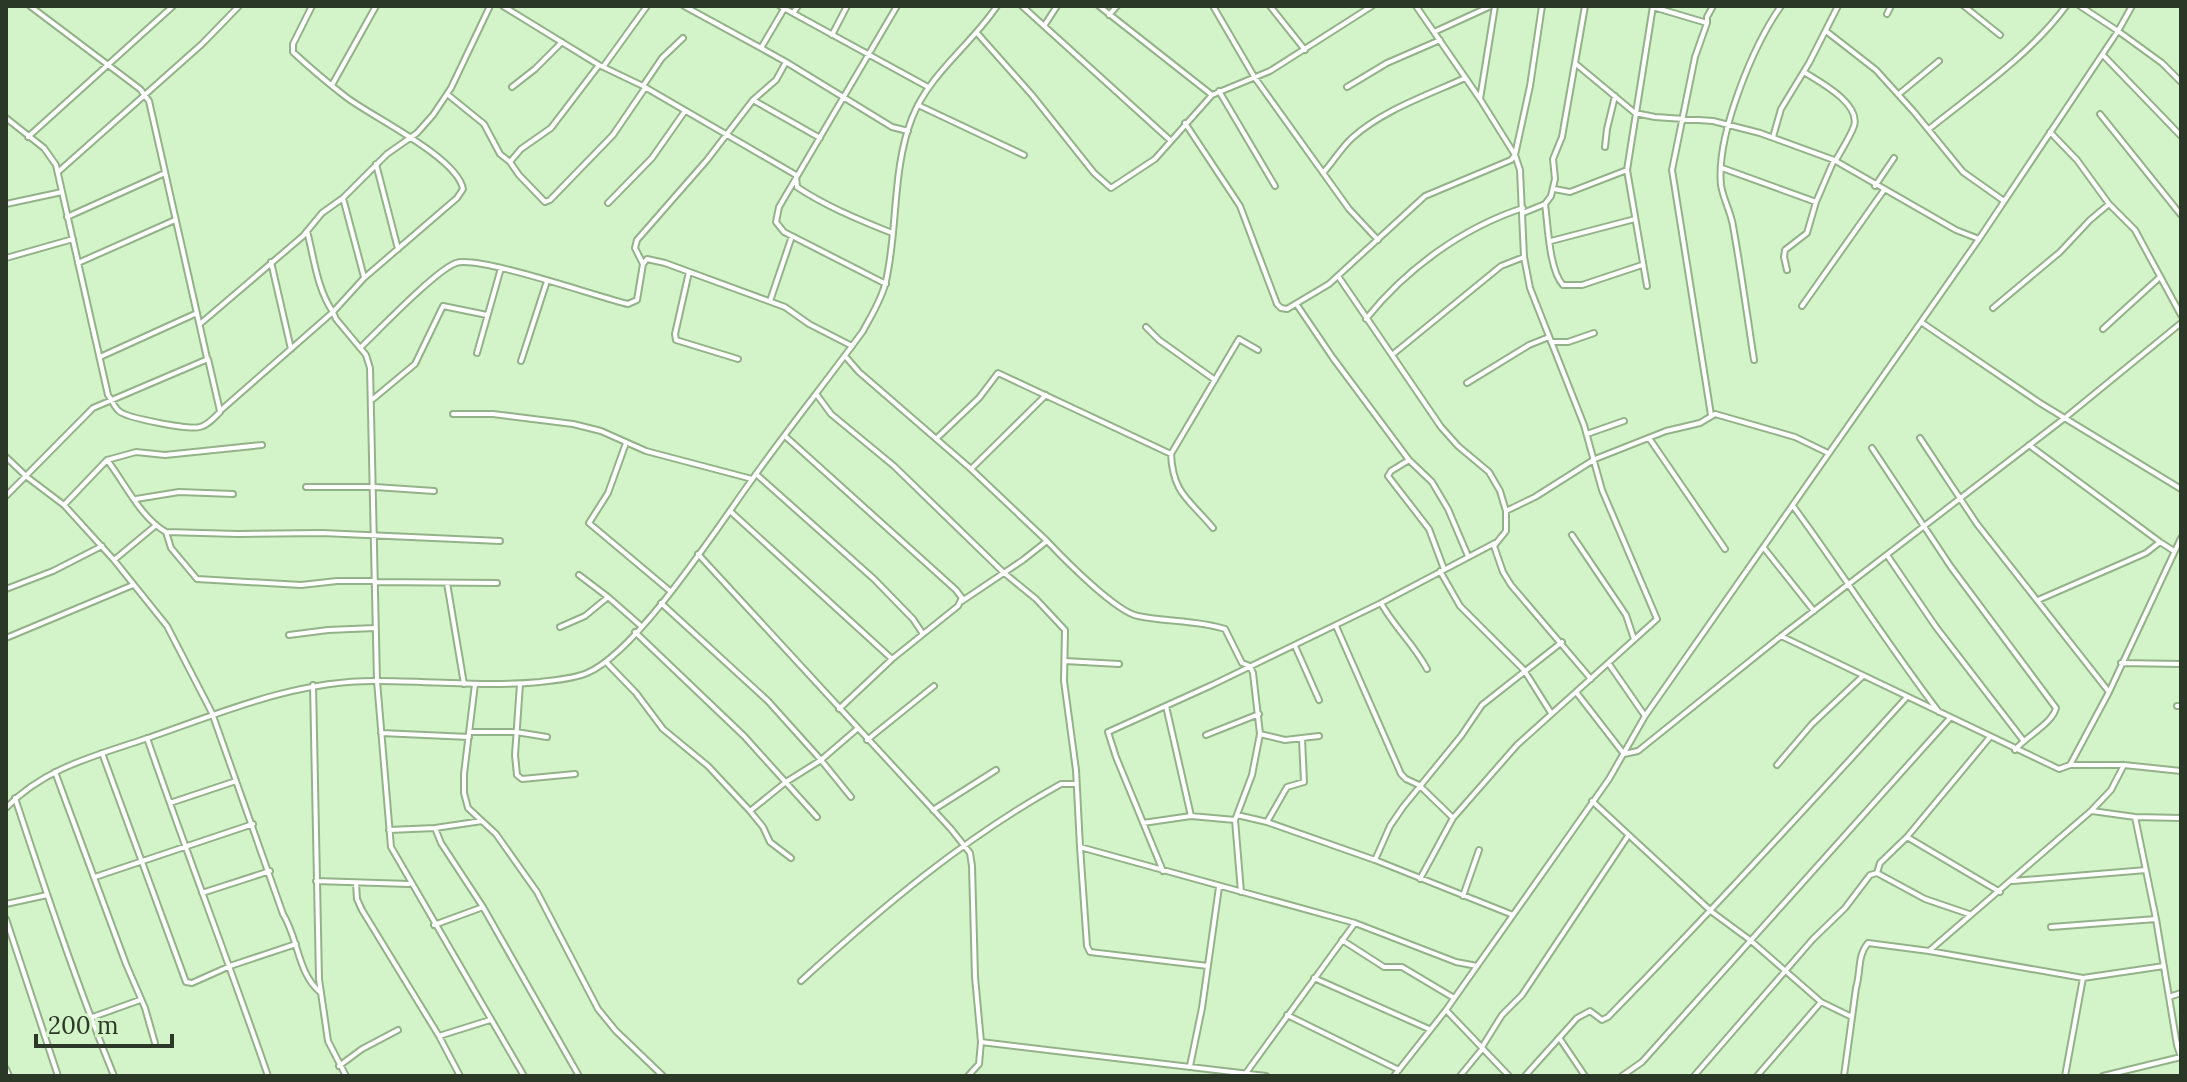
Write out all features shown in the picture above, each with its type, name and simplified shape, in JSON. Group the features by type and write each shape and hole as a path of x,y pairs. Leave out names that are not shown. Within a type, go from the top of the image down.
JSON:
{"street":[{"path":"30,6 146,95 151,105 220,411"},
{"path":"28,137 173,6"},
{"path":"58,172 223,25 239,6"},
{"path":"6,118 44,148 56,165 100,357 117,410 127,416 193,428 209,423 333,312 364,278 457,198 463,189 460,179 442,160 332,85 292,50 312,6"},
{"path":"332,85 376,6"},
{"path":"200,324 433,115 447,94 490,6"},
{"path":"503,6 601,66 644,87 796,175"},
{"path":"510,162 521,149 548,132 647,6"},
{"path":"684,6 845,96 892,127 908,131"},
{"path":"793,13 798,6"},
{"path":"832,35 847,6"},
{"path":"886,284 792,236 778,226 775,216 796,175 897,6"},
{"path":"6,808 15,798 54,771 212,713 313,685 377,681 520,684 576,676 606,662 661,603 817,395 869,320 886,284 908,131 918,105 928,87 997,6"},
{"path":"1022,6 1171,141"},
{"path":"1044,26 1057,6"},
{"path":"1099,6 1212,95"},
{"path":"1109,15 1117,6"},
{"path":"1213,6 1255,78 1349,209 1378,240"},
{"path":"1270,6 1305,50"},
{"path":"977,33 1108,187 1120,184 1155,159 1212,95 1255,78 1372,6"},
{"path":"1416,6 1515,155 1520,170 1524,257 1530,288 1587,434 1602,490 1635,571 1657,615 1656,622 1517,745 1453,818 1420,879"},
{"path":"1434,32 1493,6"},
{"path":"1480,99 1493,6"},
{"path":"1185,123 1240,206 1277,304 1287,309 1338,276 1425,196 1505,164 1515,155 1530,86 1542,6"},
{"path":"1585,6 1562,137 1553,159 1553,189 1545,204 1554,266 1558,281 1563,285 1582,285 1642,265"},
{"path":"1711,415 1672,170 1695,57 1713,6"},
{"path":"1754,360 1733,223 1721,185 1722,168 1727,124 1738,93 1781,6"},
{"path":"1773,137 1781,109 1838,6"},
{"path":"1887,14 1891,6"},
{"path":"1964,6 2000,35"},
{"path":"1929,129 2011,64 2066,6"},
{"path":"2080,6 2162,63 2181,82"},
{"path":"1394,1076 1446,1010 1592,801 1645,716 1979,239 2103,55 2132,6"},
{"path":"761,48 782,7 928,87"},
{"path":"1647,286 1627,170 1653,7 1707,23"},
{"path":"1826,31 1876,70 1963,172 2004,201"},
{"path":"447,94 484,124 500,154 543,201 548,202 613,135 662,58 683,38"},
{"path":"1347,87 1387,63 1440,40"},
{"path":"512,87 562,42"},
{"path":"2103,55 2181,136"},
{"path":"1899,94 1939,61"},
{"path":"360,348 448,267 464,261 633,303 637,300 643,264 635,248 637,240 707,160 753,100 776,80 786,62"},
{"path":"1576,64 1635,113 1727,124 1773,137 1835,161 1956,230 1979,239"},
{"path":"1787,270 1785,250 1807,233 1816,202 1854,127 1855,119 1840,96 1804,72"},
{"path":"1323,173 1351,139 1365,129 1465,78"},
{"path":"1219,91 1275,186"},
{"path":"1605,147 1615,96"},
{"path":"753,100 820,138"},
{"path":"918,105 1024,155"},
{"path":"608,203 652,158 685,111"},
{"path":"2100,114 2181,215"},
{"path":"2050,132 2077,160 2109,204 2135,230 2181,315"},
{"path":"1875,186 1894,158"},
{"path":"376,164 398,249"},
{"path":"1722,168 1816,202"},
{"path":"1553,189 1570,192 1627,170"},
{"path":"67,217 165,173"},
{"path":"796,175 797,187 809,195 850,217 892,233"},
{"path":"1802,306 1884,190"},
{"path":"6,204 62,192"},
{"path":"343,198 364,278"},
{"path":"1366,319 1395,285 1445,247 1485,223 1545,204"},
{"path":"1993,308 2060,252 2109,204"},
{"path":"1551,241 1635,219"},
{"path":"78,263 176,220"},
{"path":"307,231 320,283 336,319 368,360 373,399 377,681 391,847 524,1076"},
{"path":"770,301 792,236"},
{"path":"6,258 73,239"},
{"path":"1391,355 1501,266 1524,257"},
{"path":"643,264 650,259 770,301 852,346"},
{"path":"271,262 291,349"},
{"path":"477,353 501,268"},
{"path":"689,272 676,340 738,359"},
{"path":"1163,871 1107,734 1110,730 1336,626 1495,543 1506,531 1506,511 1494,479 1441,427 1338,276"},
{"path":"2103,329 2160,277"},
{"path":"521,361 547,281"},
{"path":"1297,305 1409,460 1432,482 1468,557"},
{"path":"373,399 415,364 443,306 487,315"},
{"path":"100,357 197,313"},
{"path":"1921,322 1953,346 2181,489"},
{"path":"1624,754 1643,748 1681,714 2066,417 2181,323"},
{"path":"1146,327 1180,357 1215,380"},
{"path":"1231,333 1258,350"},
{"path":"1467,383 1520,351 1550,339 1568,342 1594,333"},
{"path":"1213,528 1172,478 1171,454 1239,339"},
{"path":"845,356 859,372 971,469 1087,582 1130,614 1205,623 1225,629 1242,663 1250,666"},
{"path":"6,496 93,408 208,359"},
{"path":"937,438 979,398 998,373 1171,454"},
{"path":"817,395 831,414 894,466 1065,630 1064,681 1076,770 1087,946 1090,952 1208,966"},
{"path":"971,469 1046,395"},
{"path":"453,414 493,414 573,424 601,431 646,451 754,476 874,579 913,619 923,634"},
{"path":"1506,511 1535,497 1595,459 1700,423 1711,415 1720,414 1795,437 1828,453"},
{"path":"1587,434 1624,421"},
{"path":"785,436 956,590 962,601"},
{"path":"1649,438 1725,549"},
{"path":"1920,438 1960,499 2109,692"},
{"path":"626,443 608,493 589,524 670,591"},
{"path":"64,505 107,460 136,452 165,455 262,445"},
{"path":"2029,445 2174,551"},
{"path":"1872,448 1923,527 2056,708 2054,715 2015,750"},
{"path":"6,457 64,505 114,560 167,626 212,713 305,975 321,993"},
{"path":"107,460 155,526 166,532 376,534 500,541"},
{"path":"1409,460 1388,476 1429,529 1442,570 1460,606 1524,670 1551,713"},
{"path":"306,487 434,491"},
{"path":"136,499 179,492 233,494"},
{"path":"1793,506 1895,654 1940,713"},
{"path":"730,511 892,659"},
{"path":"114,560 155,526"},
{"path":"166,532 171,548 194,576 204,581 301,585 337,581 497,583"},
{"path":"1572,535 1626,615 1634,640"},
{"path":"2070,765 2109,692 2181,538"},
{"path":"839,709 892,659 962,601 1047,541"},
{"path":"2038,600 2146,553 2160,542"},
{"path":"1495,543 1497,557 1511,585 1591,679"},
{"path":"6,589 53,571 102,546"},
{"path":"1764,548 1814,611"},
{"path":"698,554 970,853 981,1042 979,1064 968,1076"},
{"path":"1887,555 1936,627 2023,740"},
{"path":"579,575 641,626"},
{"path":"447,583 464,684"},
{"path":"6,638 133,585"},
{"path":"560,627 585,616 608,597"},
{"path":"661,603 768,701 851,797"},
{"path":"1381,603 1390,619 1417,650 1427,669"},
{"path":"1336,626 1401,774 1419,785 1453,818"},
{"path":"289,635 375,628"},
{"path":"635,632 744,736 817,817"},
{"path":"1781,636 2059,769 2070,765 2124,765 2181,771"},
{"path":"1375,860 1390,826 1482,705 1562,642"},
{"path":"1295,646 1319,700"},
{"path":"1065,661 1119,664"},
{"path":"606,662 636,693 663,729 708,766 750,811 770,842 791,858"},
{"path":"2121,663 2181,664"},
{"path":"1609,664 1645,716"},
{"path":"1241,892 1236,818 1252,775 1260,734 1250,666"},
{"path":"1777,765 1812,724 1863,676"},
{"path":"475,684 464,793 468,808 496,834 537,892 598,1009 663,1076"},
{"path":"520,684 515,755 519,778 575,774"},
{"path":"313,685 321,993 328,1041 346,1076"},
{"path":"867,740 934,686"},
{"path":"1576,692 1624,754"},
{"path":"1525,1076 1577,1018 1587,1011 1605,1020 1712,912 1907,697"},
{"path":"1166,706 1191,816"},
{"path":"1206,735 1259,714"},
{"path":"1622,1076 1642,1062 1950,718"},
{"path":"750,811 786,782 821,760 857,729"},
{"path":"381,733 516,732 547,737"},
{"path":"1260,734 1285,740 1319,736"},
{"path":"1877,873 1880,863 1907,837 1990,737"},
{"path":"147,738 268,1076"},
{"path":"1267,822 1287,787 1304,782 1302,739"},
{"path":"102,753 183,980 192,983 230,966 296,944"},
{"path":"1929,951 2091,811 2111,790 2124,765"},
{"path":"933,810 996,770"},
{"path":"54,771 155,1043"},
{"path":"169,803 236,781"},
{"path":"801,981 865,923 964,845 1054,788 1066,782 1075,784"},
{"path":"15,798 90,1018 114,1076"},
{"path":"1592,801 1712,912 1750,940 1821,1002 1852,1017"},
{"path":"2091,811 2135,817 2181,818"},
{"path":"1143,823 1191,816 1267,822 1375,860 1513,915"},
{"path":"2103,1076 2181,1057 2135,817"},
{"path":"388,830 435,828 482,821"},
{"path":"95,877 253,824"},
{"path":"435,828 579,1076"},
{"path":"1460,1076 1502,1015 1522,995 1628,836"},
{"path":"1907,837 2000,892"},
{"path":"1080,847 1355,923 1456,962 1477,966"},
{"path":"1463,896 1479,850"},
{"path":"2013,881 2147,870"},
{"path":"202,893 270,871"},
{"path":"1694,1076 1813,939 1845,908 1870,875 1877,873 1925,899 1969,914"},
{"path":"316,881 410,884"},
{"path":"356,883 357,899 362,910 460,1076"},
{"path":"1190,1067 1219,887"},
{"path":"6,904 47,895"},
{"path":"434,925 483,907"},
{"path":"6,919 58,1076"},
{"path":"2051,927 2156,919"},
{"path":"1245,1073 1355,923"},
{"path":"1342,940 1384,967 1402,967 1454,998"},
{"path":"1844,1076 1861,954 1868,943 2083,978 2164,966"},
{"path":"1314,978 1430,1029"},
{"path":"2065,1076 2083,978"},
{"path":"2169,997 2181,993"},
{"path":"90,1018 141,1000"},
{"path":"1757,1076 1821,1002"},
{"path":"1446,1010 1509,1076"},
{"path":"1287,1015 1399,1070"},
{"path":"439,1036 490,1020"},
{"path":"339,1066 362,1049 398,1030"},
{"path":"1560,1039 1585,1076"},
{"path":"981,1042 1266,1076"},
{"path":"6,1069 9,1076"}]}
